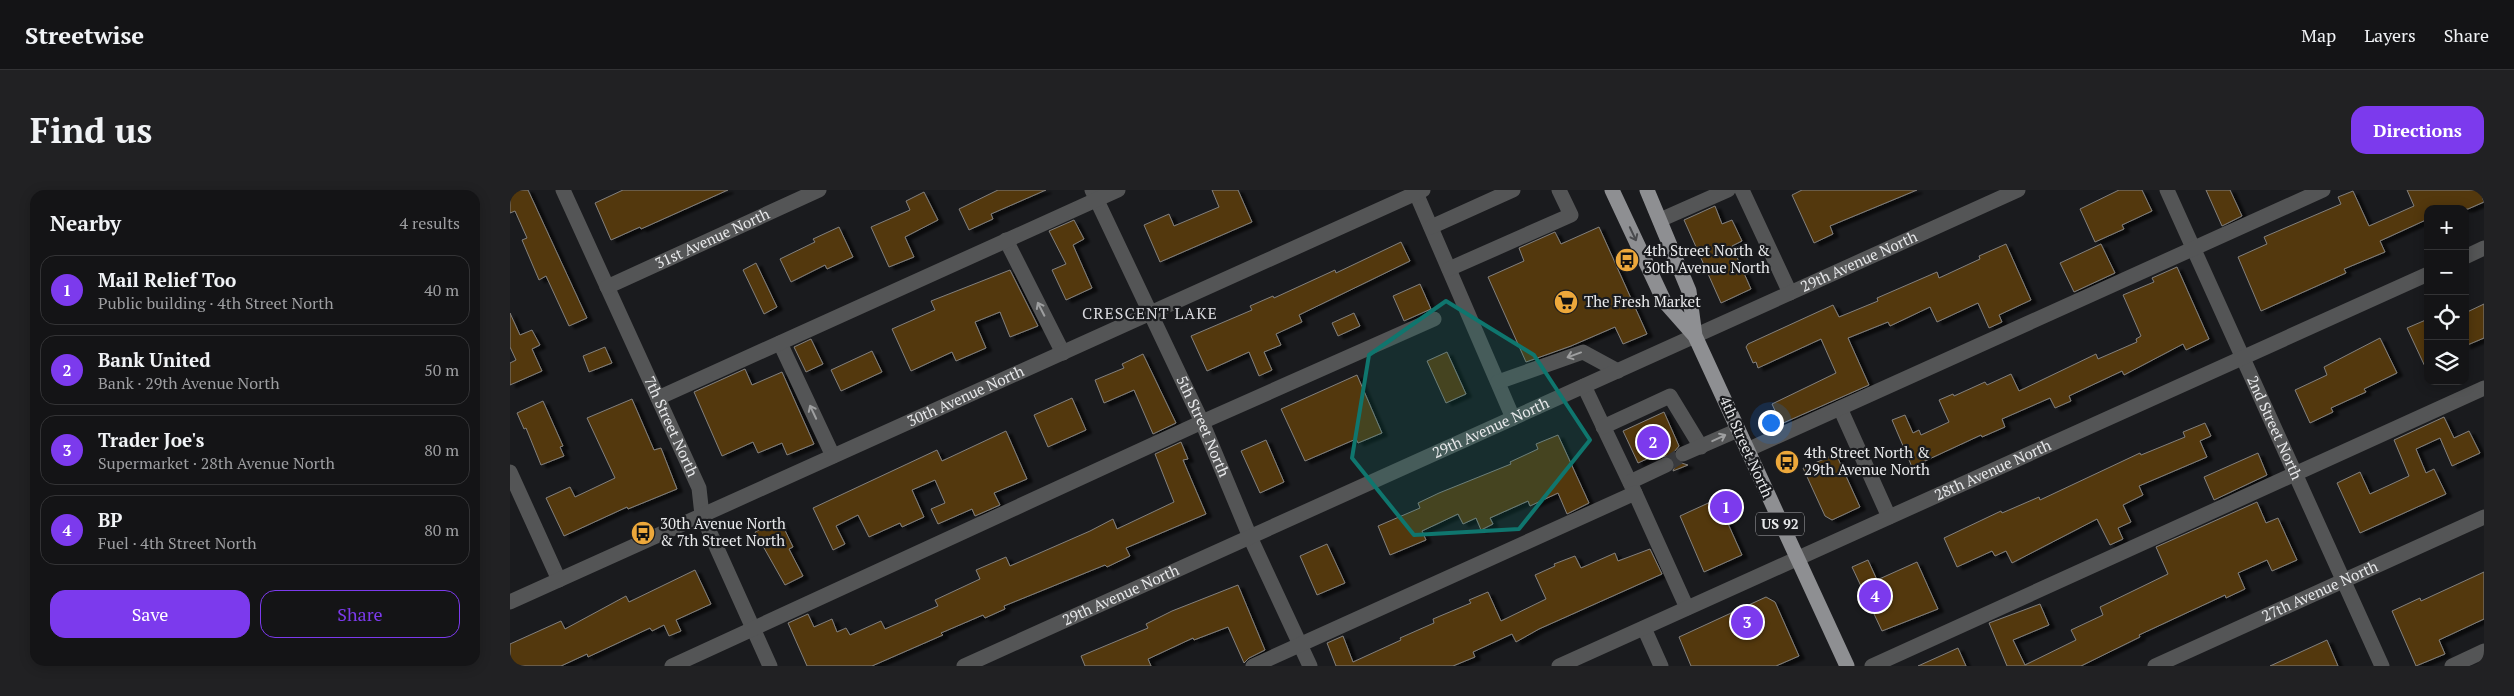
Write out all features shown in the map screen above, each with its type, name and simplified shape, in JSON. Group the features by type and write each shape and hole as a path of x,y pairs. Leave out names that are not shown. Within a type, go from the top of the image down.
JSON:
{"main road":[{"name":"4th Street North","path":"1612,190 1664,301 1695,336 1796,559 1847,666"},
{"name":"4th Street North","path":"1646,190 1689,291 1695,336"}],"street":[{"name":"7th Street North","path":"564,190 699,488 702,516 770,666"},
{"name":"31st Avenue North","path":"607,287 819,190"},
{"path":"658,398 1006,240 1095,195 1118,190"},
{"path":"1431,227 1513,190"},
{"path":"1449,268 1571,215 1559,190"},
{"path":"1660,220 1728,190"},
{"path":"1742,190 1790,293"},
{"name":"29th Avenue North","path":"964,666 2018,190"},
{"name":"2nd Street North","path":"2167,190 2382,666"},
{"path":"1747,450 2323,190"},
{"path":"1420,191 1431,227 1513,418"},
{"name":"30th Avenue North","path":"510,602 1420,191"},
{"name":"5th Street North","path":"1095,195 1202,422 1250,536 1310,666"},
{"path":"1006,240 1063,353"},
{"path":"2469,255 2484,248"},
{"name":"28th Avenue North","path":"1559,666 2424,276"},
{"path":"672,666 1202,422 1434,319"},
{"path":"780,342 833,456"},
{"path":"1498,382 1583,352 1618,371"},
{"path":"1584,386 1687,608"},
{"path":"1872,666 2484,388"},
{"path":"1604,427 1670,396 1701,447"},
{"path":"1840,408 1889,517"},
{"path":"1683,454 1738,430"},
{"path":"1252,666 1632,487 1666,465"},
{"path":"510,472 559,580"},
{"name":"27th Avenue North","path":"2155,666 2484,518"},
{"path":"1644,628 1661,666"},
{"path":"2452,666 2484,651"}],"highlighted area":[{"path":"1446,301 1534,355 1590,440 1519,529 1414,535 1352,458 1369,355"}],"building":[{"path":"510,190 528,190 587,318 569,326 546,276 539,280 522,240 527,238 515,211 510,213"},
{"path":"623,190 728,190 641,229 640,227 611,240 595,203"},
{"path":"998,190 1046,190 991,214 993,219 969,230 959,209"},
{"path":"1212,190 1238,190 1252,222 1160,262 1144,225 1169,214 1174,226 1219,207"},
{"path":"1802,190 1917,190 1830,226 1833,234 1814,243 1792,195"},
{"path":"2119,190 2142,190 2152,211 2122,225 2124,229 2095,242 2080,209"},
{"path":"2206,190 2230,190 2242,216 2222,226"},
{"path":"2407,190 2480,190 2484,202 2469,209 2469,205 2424,205 2424,221 2380,241 2385,252 2344,269 2346,273 2261,311 2238,257 2267,244 2264,237 2341,204 2338,197 2353,191 2369,226 2414,206"},
{"path":"924,192 938,220 905,237 914,257 889,267 871,227 910,210 906,201"},
{"path":"1715,206 1722,224 1732,220 1742,241 1732,246 1751,289 1721,303 1684,220"},
{"path":"1074,220 1084,239 1073,245 1092,288 1066,300 1052,270 1066,264 1049,231"},
{"path":"839,227 853,257 827,269 825,265 791,282 780,259 815,242 813,239"},
{"name":"The Fresh Market","path":"1599,227 1647,334 1623,344 1615,327 1571,346 1526,362 1488,277 1524,261 1519,248 1555,232 1561,244"},
{"path":"1401,242 1410,261 1299,315 1302,322 1276,334 1281,345 1264,352 1272,370 1259,376 1249,352 1207,371 1191,336 1252,310 1250,306 1273,296 1274,298 1335,270 1336,273"},
{"path":"2006,244 2031,300 1999,315 2002,322 1989,328 1978,303 1937,322 1930,307 1890,326 1888,322 1848,338 1869,385 1781,424 1772,404 1836,373 1821,339 1758,368 1756,362 1753,363 1746,347 1748,344 1833,305 1839,317 1878,301 1877,298 1937,272 1939,278 1980,259 1979,256"},
{"path":"2101,244 2115,273 2074,292 2060,263"},
{"path":"756,263 777,307 764,314 743,270"},
{"path":"2177,267 2209,339 2186,350 2183,344 2124,375 2122,371 2069,396 2071,401 2055,408 2050,398 2002,419 2005,427 1982,437 1981,435 1912,467 1892,420 1905,415 1913,433 1919,430 1921,435 1949,422 1939,400 1953,394 1954,396 1985,382 1987,385 2011,374 2019,391 2096,354 2098,359 2137,342 2136,339 2141,336 2123,295 2154,282 2152,278"},
{"path":"1010,270 1038,326 1010,337 1000,312 975,322 986,348 956,361 952,352 911,371 892,329 935,310 931,301"},
{"path":"1420,284 1431,309 1404,321 1393,296"},
{"path":"2484,304 2484,338 2469,344 2469,340 2469,311"},
{"path":"510,313 520,335 532,330 540,345 532,349 542,371 510,385 510,363 516,360 510,347"},
{"path":"1354,313 1360,326 1338,336 1332,323"},
{"path":"2424,321 2424,364 2407,328"},
{"path":"2380,338 2397,373 2364,389 2366,392 2331,408 2333,412 2310,423 2295,390 2327,375 2324,367"},
{"path":"811,339 823,364 806,372 794,347"},
{"path":"605,347 612,363 589,372 583,356"},
{"path":"872,351 882,372 841,391 831,370"},
{"path":"1447,352 1466,394 1446,403 1427,361"},
{"path":"1143,354 1176,423 1153,434 1134,390 1104,403 1095,380 1124,368 1122,364"},
{"path":"745,369 752,385 782,372 814,444 787,455 782,443 758,453 753,442 722,456 694,392"},
{"path":"1357,375 1382,433 1358,443 1356,439 1305,461 1281,409"},
{"path":"1072,398 1086,430 1048,447 1034,415"},
{"path":"632,399 654,450 661,448 677,489 628,509 627,507 564,536 546,498 570,487 575,497 615,478 587,418"},
{"path":"543,401 563,446 560,447 564,456 541,465 526,428 524,429 517,413"},
{"path":"1664,412 1679,446 1674,452 1675,458 1678,462 1688,465 1673,471 1674,461 1667,456 1662,457 1660,453 1638,463 1623,431"},
{"path":"2444,417 2454,438 2469,431 2480,453 2452,466 2440,438 2416,449 2426,473 2434,469 2446,494 2360,533 2337,483 2360,472 2370,494 2409,476 2394,440"},
{"path":"2205,423 2211,436 2200,441 2207,457 2139,486 2143,495 2123,505 2131,522 2118,528 2123,539 2110,545 2097,519 2012,563 2006,551 1995,556 1992,551 1957,567 1944,538 2001,511 2002,513 2039,497 2040,500 2140,453 2141,455 2185,437 2183,432"},
{"path":"1006,431 1027,479 994,493 1000,505 975,516 972,509 938,524 931,509 945,503 935,480 912,490 924,517 902,527 900,523 869,537 858,515 836,526 845,544 833,550 813,508 937,450 942,461"},
{"path":"1558,435 1589,503 1567,514 1558,493 1530,506 1528,501 1490,518 1493,524 1481,530 1476,518 1463,524 1458,514 1422,531 1426,540 1390,555 1378,526 1420,508 1418,503 1439,493 1511,464 1510,462 1538,449 1536,444"},
{"path":"1266,440 1284,482 1260,493 1241,451"},
{"path":"1181,442 1188,459 1183,460 1206,514 1126,548 1130,556 1107,567 1105,565 1004,606 1005,609 985,618 983,615 941,633 943,635 872,666 807,666 788,623 808,614 814,627 832,619 837,632 846,628 850,635 881,621 885,629 938,606 935,600 980,579 976,570 1006,557 1010,566 1113,519 1117,529 1174,502 1155,454"},
{"path":"2258,453 2267,475 2214,500 2204,477"},
{"path":"1836,454 1860,507 1832,520 1825,516 1803,468"},
{"path":"1717,499 1742,555 1704,572 1680,516"},
{"path":"2257,502 2266,523 2278,518 2297,560 2272,571 2267,560 2238,573 2245,589 2226,598 2225,595 2139,635 2140,637 2081,666 2007,666 1989,623 2040,604 2049,625 2013,640 2025,665 2076,640 2071,630 2103,615 2100,607 2168,574 2156,547"},
{"path":"780,520 793,547 789,549 803,576 785,585 755,532"},
{"path":"1327,544 1345,583 1317,595 1300,556"},
{"path":"1650,549 1662,574 1539,629 1516,642 1512,634 1473,652 1475,657 1453,666 1336,666 1327,643 1343,636 1353,662 1434,623 1433,619 1471,603 1469,600 1488,592 1501,621 1546,599 1535,575 1555,566 1554,564 1575,556 1581,568 1615,553 1618,561"},
{"path":"1868,560 1877,580 1917,562 1938,609 1882,631 1852,567"},
{"path":"695,570 711,604 676,620 681,631 669,636 664,625 652,631 650,628 588,657 587,654 561,666 510,666 510,644 561,621 565,629 626,596 629,602"},
{"path":"2484,572 2484,619 2439,640 2445,654 2416,666 2392,611 2420,598 2421,601"},
{"path":"1238,585 1265,650 1249,658 1244,663 1228,627 1194,640 1193,638 1148,659 1151,666 1085,666 1081,656 1148,628 1146,624 1172,611"},
{"path":"1766,597 1775,602 1799,656 1776,666 1691,666 1679,637"},
{"path":"2327,640 2338,666 2270,666"},
{"path":"1958,648 1966,666 1918,666"}],"tunnel":[{"path":"1666,465 1683,454"}],"place":[{"name":"4th Street North & 30th Avenue North","path":"1627,260"},
{"name":"The Fresh Market","path":"1566,302"},
{"name":"Bank United","path":"1653,442"},
{"name":"4th Street North & 29th Avenue North","path":"1787,462"},
{"name":"Mail Relief Too","path":"1726,507"},
{"name":"30th Avenue North & 7th Street North","path":"643,533"},
{"name":"BP","path":"1875,596"},
{"name":"Trader Joe's","path":"1747,622"}],"district":[{"name":"CRESCENT LAKE","path":"1150,313"}]}
